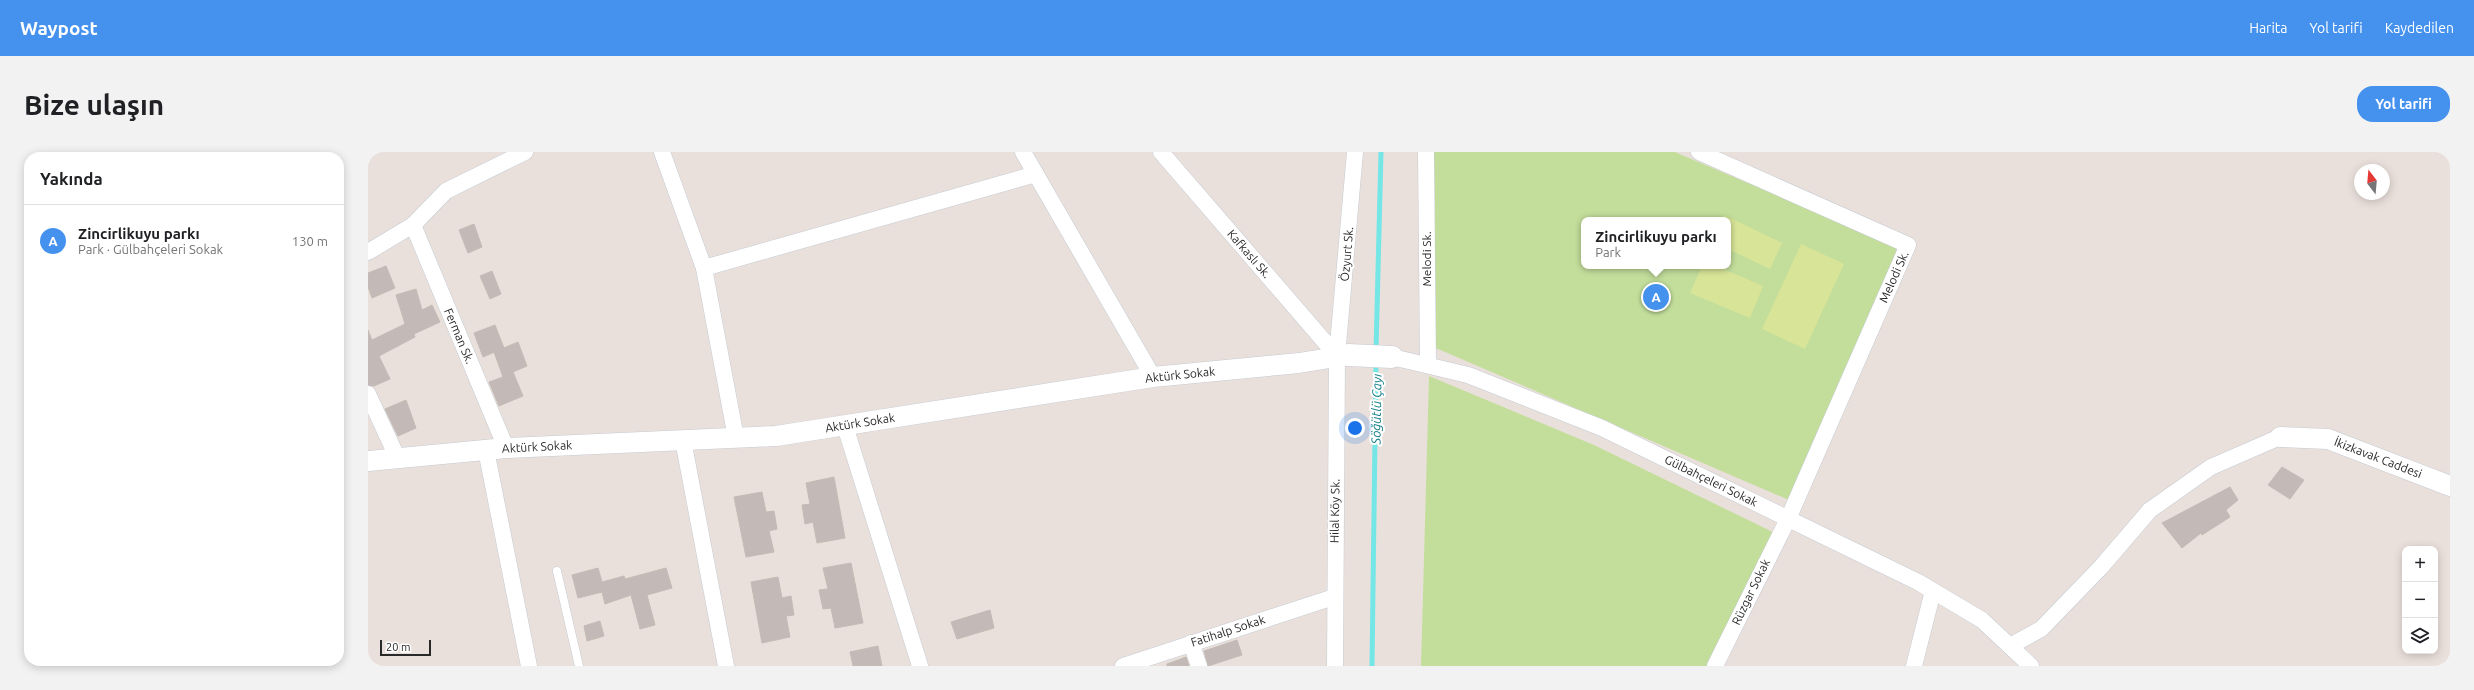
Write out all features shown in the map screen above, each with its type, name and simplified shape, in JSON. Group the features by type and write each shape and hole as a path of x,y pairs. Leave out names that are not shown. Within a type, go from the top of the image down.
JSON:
{"main road":[{"path":"1343,355 1392,357"}],"street":[{"path":"368,252 413,225 446,191 525,152"},
{"path":"662,152 704,268 736,438"},
{"path":"1023,152 1153,377"},
{"name":"Kafkaslı Sk.","path":"1161,152 1343,355"},
{"name":"Özyurt Sk.","path":"1343,355 1355,152"},
{"name":"Melodi Sk.","path":"1426,152 1428,365"},
{"name":"Melodi Sk.","path":"1698,152 1908,245 1788,519"},
{"path":"704,268 1036,174"},
{"name":"Ferman Sk.","path":"413,225 496,449 529,666"},
{"name":"Aktürk Sokak","path":"368,461 397,457 496,449 776,436 1153,377 1299,362 1343,355"},
{"name":"Hilal Köy Sk.","path":"1335,666 1334,597 1343,355"},
{"name":"Gülbahçeleri Sokak","path":"1392,357 1468,376 1602,428 1933,591 1982,620 2031,666"},
{"path":"368,394 397,457"},
{"path":"845,426 920,666"},
{"path":"2010,646 2041,629 2101,567 2150,510 2211,467 2280,437"},
{"name":"İkizkavak Caddesi","path":"2280,437 2328,440 2450,486"},
{"path":"683,440 726,666"},
{"name":"Rüzgar Sokak","path":"1715,666 1788,519"},
{"path":"1914,666 1933,591"},
{"name":"Fatihalp Sokak","path":"1123,666 1334,597"},
{"path":"1191,643 1199,666"}],"lane":[{"path":"557,571 579,666"}],"green space":[{"path":"1434,152 1675,152 1902,249 1789,500 1431,346"},
{"path":"1731,218 1782,243 1770,269 1731,250"},
{"path":"1801,244 1844,264 1805,349 1762,329"},
{"path":"1701,269 1723,269 1763,286 1750,318 1690,293"},
{"path":"1429,376 1594,445 1779,535 1722,666 1421,666"}],"building":[{"path":"474,224 482,247 468,253 459,230"},
{"path":"386,266 395,288 372,298 368,287 368,273"},
{"path":"492,271 501,294 490,299 480,276"},
{"path":"416,289 422,310 432,305 440,322 414,334 415,337 379,356 390,379 374,386 368,385 368,330 372,340 405,324 396,295"},
{"path":"495,325 504,348 483,357 474,333"},
{"path":"518,342 527,366 513,372 523,396 499,406 489,382 503,377 494,352"},
{"path":"406,400 416,428 398,436 385,409"},
{"path":"2282,467 2304,480 2290,499 2268,485"},
{"path":"834,477 845,538 817,543 813,522 805,524 802,505 810,504 806,483"},
{"path":"2230,487 2238,500 2226,510 2230,517 2202,535 2201,533 2182,548 2162,523"},
{"path":"762,492 766,512 774,511 777,529 769,531 774,552 746,557 734,497"},
{"path":"851,563 863,623 835,628 831,608 823,609 819,590 828,589 823,568"},
{"path":"598,568 602,582 624,576 625,579 666,568 672,588 647,595 655,625 640,629 631,595 605,604 602,592 578,598 572,575"},
{"path":"778,577 782,598 791,596 794,615 786,616 790,637 762,643 751,582"},
{"path":"990,610 994,628 957,639 951,622"},
{"path":"600,621 604,636 587,641 584,626"},
{"path":"1237,640 1242,655 1208,666 1204,651"},
{"path":"878,646 882,666 853,666 850,652"},
{"path":"1186,657 1189,666 1167,666 1167,664"}],"waterway":[{"name":"Söğütlü Çayı","path":"1376,351 1381,152"},
{"name":"Söğütlü Çayı","path":"1372,666 1376,361"}],"place":[{"name":"Zincirlikuyu parkı","path":"1656,297"}]}
